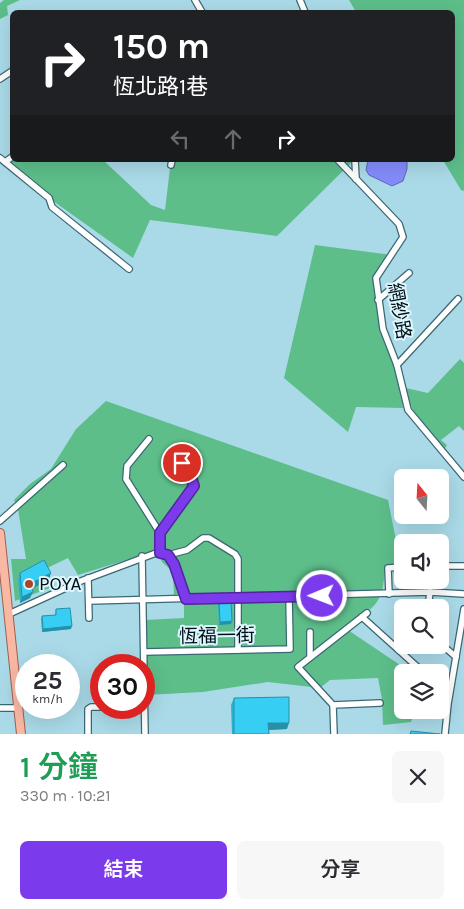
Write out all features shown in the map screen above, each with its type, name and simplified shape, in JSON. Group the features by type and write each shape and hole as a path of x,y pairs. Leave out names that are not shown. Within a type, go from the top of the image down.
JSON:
{"main road":[{"path":"0,533 4,590 9,614 15,677"},
{"path":"19,719 21,734"}],"street":[{"path":"2,160 48,198 52,207 129,269"},
{"name":"網紗路","path":"340,162 399,224 403,238 376,278 383,329 397,365 406,403 411,415 464,477"},
{"path":"355,162 356,179"},
{"path":"378,300 409,273"},
{"path":"397,365 458,299"},
{"path":"149,439 127,466 126,478 160,533 160,553"},
{"path":"160,533 194,486 191,477 180,466 182,463"},
{"path":"0,521 63,465"},
{"path":"9,614 142,556 160,553 168,555 187,550 203,538 209,538 235,554 238,559 238,650"},
{"path":"168,555 174,564 186,599"},
{"path":"142,556 144,652"},
{"path":"449,566 464,566"},
{"path":"389,594 388,568 394,568"},
{"path":"88,578 89,618"},
{"path":"89,601 430,592 464,594"},
{"path":"429,599 430,592"},
{"name":"恆福一街","path":"144,652 290,649 289,597"},
{"path":"445,734 464,609"},
{"path":"380,703 333,705 320,694 298,667 364,615 415,664"},
{"path":"310,632 310,656"},
{"path":"449,651 456,657"},
{"path":"333,705 334,734"},
{"path":"0,708 15,708"},
{"path":"88,734 88,709 90,708"},
{"path":"144,719 145,734"}],"green space":[{"path":"4,0 20,0 7,6 8,15 0,19 0,3"},
{"path":"349,0 464,0 464,191 461,190 444,162 455,162 455,10 355,10"},
{"path":"5,162 105,162 151,205 165,210 171,162 351,163 277,236 150,220 133,258 49,198"},
{"path":"315,245 392,255 376,279 378,300 397,365 403,408 356,407 348,432 284,378"},
{"path":"460,359 464,363 464,431 459,426 441,440 447,445 444,450 415,414 406,388 428,393"},
{"path":"106,401 388,500 395,534 394,565 385,566 382,589 376,603 371,609 345,628 399,664 394,664 394,719 412,719 411,722 383,725 382,699 378,678 330,680 320,688 268,682 203,692 155,694 155,654 145,654 145,620 184,618 184,593 174,595 173,572 162,562 158,550 78,575 68,558 45,569 55,586 15,601 11,559 26,559 18,509 14,500 30,484 51,469 76,429"},
{"path":"411,660 415,664 406,664"}],"water":[{"path":"368,162 407,162 403,181 392,186 369,175 366,170"}],"building":[{"name":"POYA","path":"44,560 51,573 32,583 33,592 22,597 20,573"},
{"path":"231,600 232,621 220,622 219,601"},
{"path":"70,608 72,626 43,629 42,616 56,615 56,609"},
{"path":"289,697 289,723 268,723 269,734 234,734 234,698"},
{"path":"411,731 440,734 410,734"}],"place":[{"name":"POYA","path":"29,584"}],"route":[{"path":"182,463 180,466 191,477 194,486 160,533 160,553 168,555 174,564 186,599 322,596"}]}
